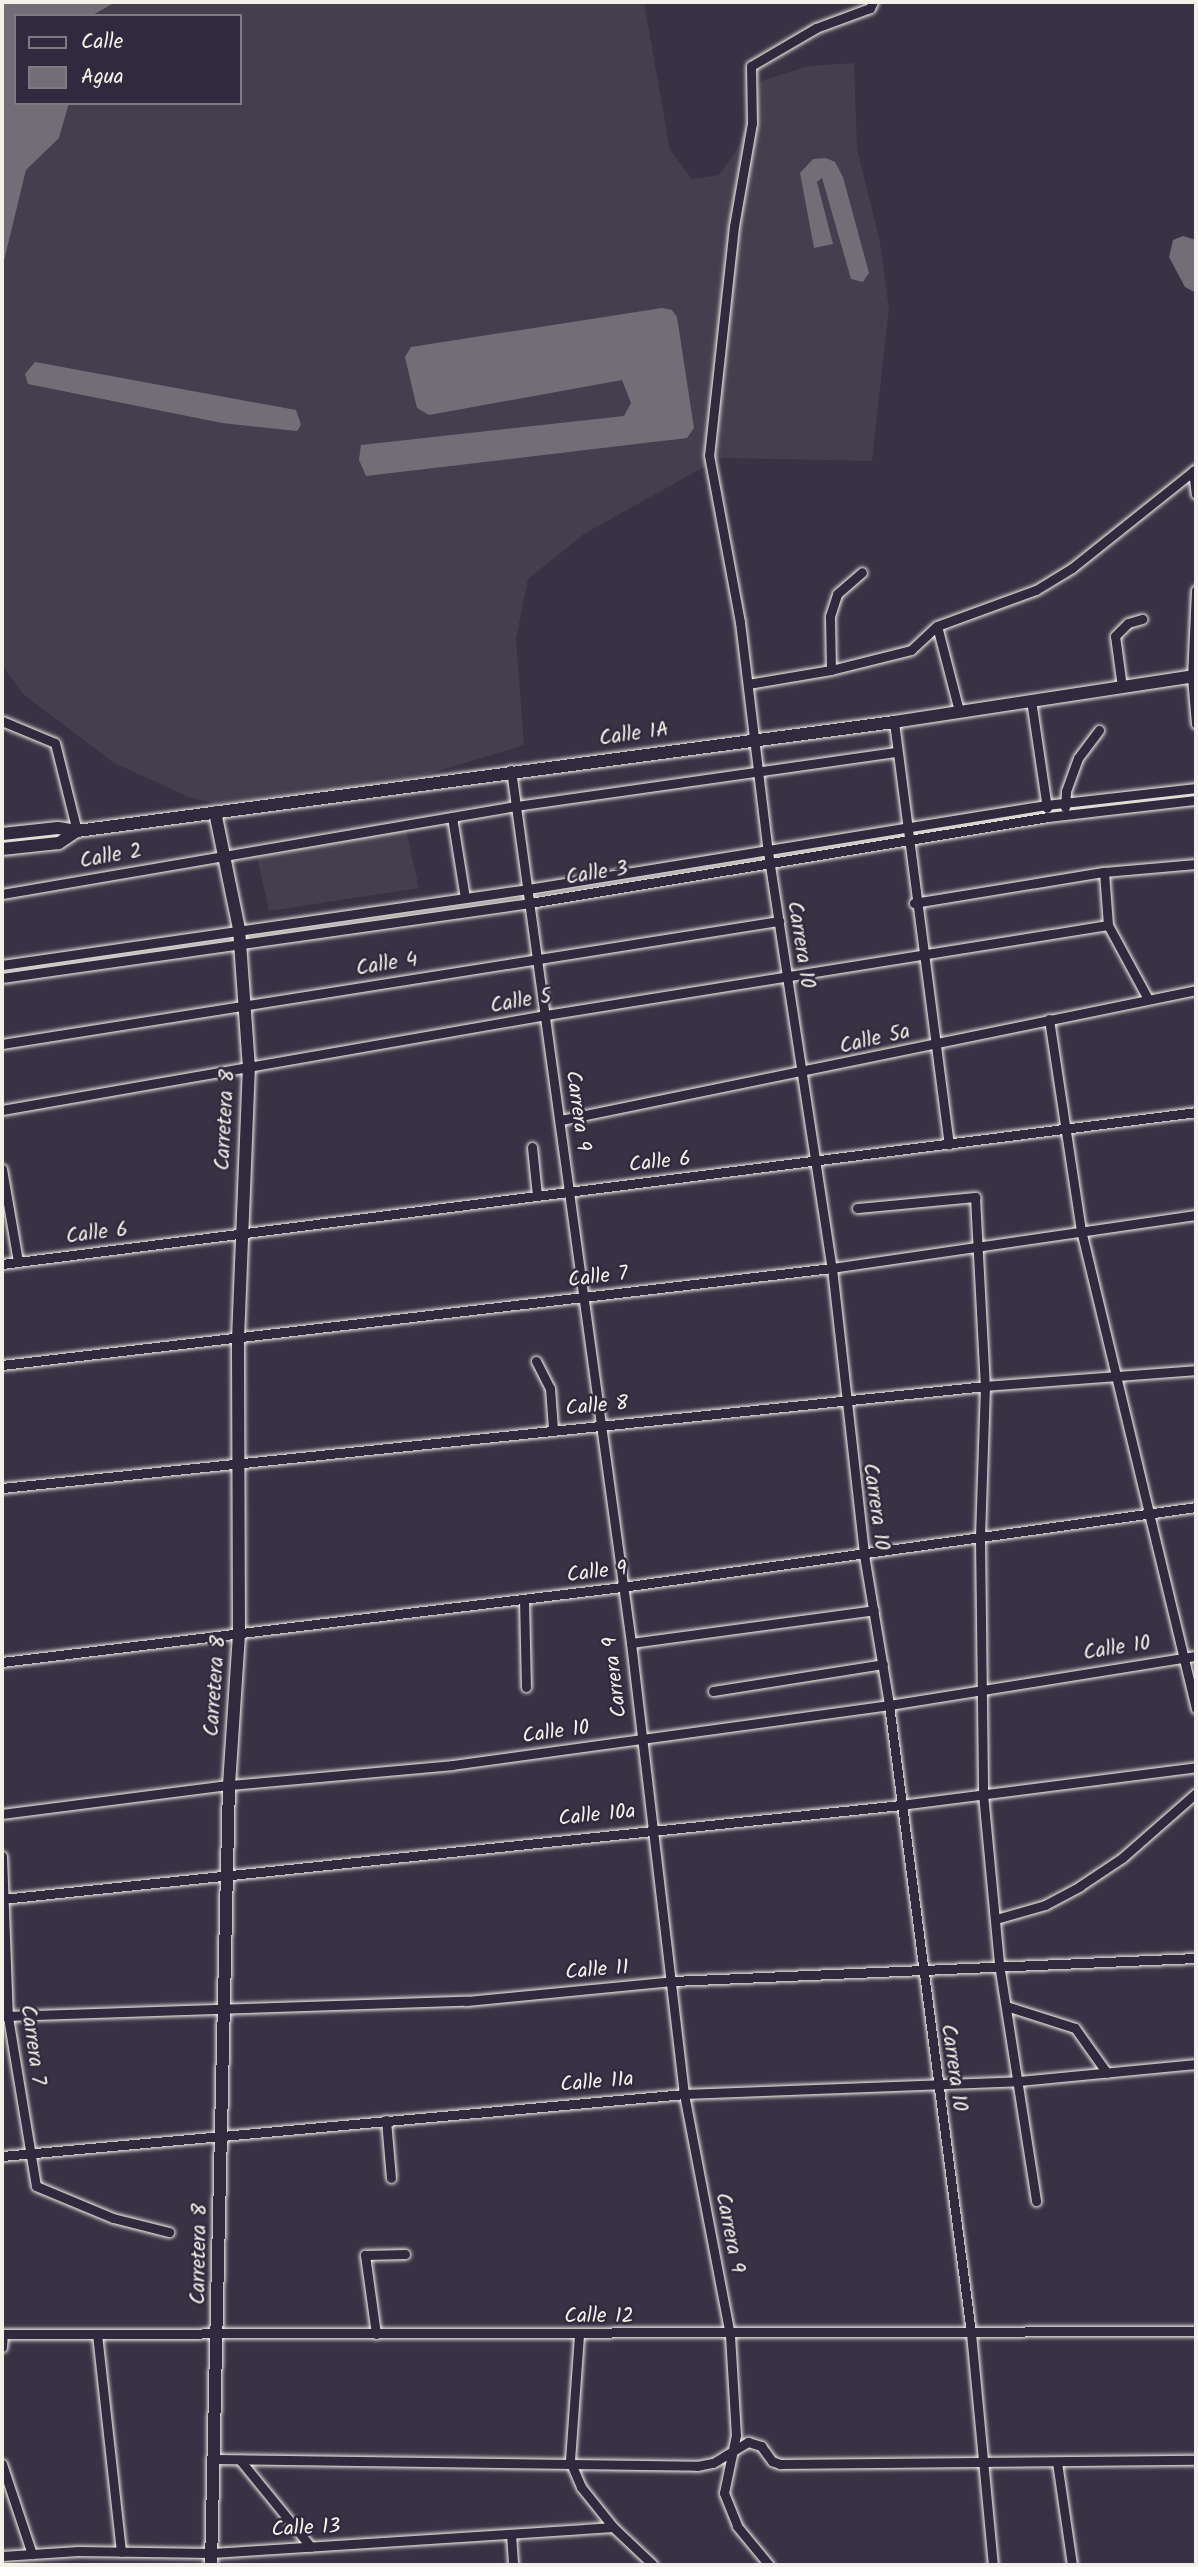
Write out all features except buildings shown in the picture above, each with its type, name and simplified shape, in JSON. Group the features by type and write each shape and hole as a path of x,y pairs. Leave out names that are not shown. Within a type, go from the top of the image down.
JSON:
{"street":[{"name":"Carrera 10","path":"873,2 870,8 816,28 751,66 752,123 734,226 709,455 748,684 768,852 832,1268 844,1401 864,1555 889,1705 921,1970 971,2333 993,2565"},
{"path":"748,684 831,670 902,654 937,626 1036,590 1072,568 1195,470"},
{"path":"1195,470 1196,494"},
{"path":"831,670 830,616 837,594 862,572"},
{"path":"1196,590 1196,724"},
{"path":"1122,687 1115,636 1128,622 1142,619"},
{"path":"937,626 959,711"},
{"name":"Calle 1A","path":"2,834 58,828 77,831 753,738 894,722 1194,676"},
{"path":"1031,701 1048,817"},
{"path":"2,720 55,743 77,831"},
{"path":"894,722 905,836 949,1144"},
{"path":"1066,815 1065,803 1078,758 1098,730"},
{"name":"Calle 2","path":"2,894 516,806 896,752"},
{"name":"Carrera 9","path":"511,771 561,1120 580,1297 631,1643 651,1828 673,1981 684,2094 730,2335 737,2423 724,2494 730,2513 769,2565"},
{"name":"Calle 3","path":"2,978 530,903 770,864 1046,805 1196,788"},
{"name":"Calle 3","path":"2,965 768,852 1196,800"},
{"name":"Carretera 8","path":"211,2559 226,1872 239,1635 240,1233 249,1068 247,1005 239,929 226,855 215,812"},
{"path":"452,817 465,898"},
{"name":"Calle 1A","path":"2,849 59,843 77,831"},
{"path":"914,903 1104,873 1196,864"},
{"path":"1104,873 1108,925 1149,999"},
{"name":"Calle 4","path":"2,1044 779,921"},
{"name":"Calle 5","path":"2,1110 546,1015 1108,925"},
{"name":"Calle 5a","path":"561,1120 802,1074 1049,1019 1196,990"},
{"path":"1049,1019 1081,1230 1153,1513 1196,1708"},
{"name":"Calle 6","path":"2,1264 569,1191 816,1163 1065,1127 1196,1112"},
{"path":"532,1147 537,1195"},
{"path":"2,1169 18,1262"},
{"path":"857,1208 973,1195 981,1245 985,1386 980,1538 983,1794 999,1964 1036,2201"},
{"name":"Calle 7","path":"2,1365 832,1268 1196,1215"},
{"path":"536,1362 550,1388 553,1429"},
{"name":"Calle 8","path":"2,1488 985,1386 1120,1378 1196,1370"},
{"name":"Calle 9","path":"2,1662 524,1600 1196,1507"},
{"path":"524,1600 526,1687"},
{"path":"631,1643 874,1611"},
{"name":"Calle 10","path":"2,1814 229,1785 452,1765 889,1705 980,1688 1196,1656"},
{"path":"713,1691 883,1664"},
{"name":"Calle 10a","path":"4,1899 226,1872 901,1805 1196,1767"},
{"path":"996,1919 1045,1905 1080,1886 1122,1858 1196,1793"},
{"name":"Carrera 7","path":"2,1856 5,2017 36,2186 113,2218 169,2232"},
{"name":"Calle 11","path":"5,2017 466,2001 673,1981 999,1964 1196,1958"},
{"path":"1006,2006 1075,2028 1107,2073"},
{"name":"Calle 11a","path":"2,2157 684,2094 1019,2081 1196,2064"},
{"path":"386,2120 391,2178"},
{"path":"376,2334 365,2255 405,2254"},
{"name":"Calle 12","path":"2,2334 730,2335 1196,2331"},
{"path":"2,2334 2,2347"},
{"path":"97,2334 121,2552"},
{"path":"579,2334 570,2461 581,2487 613,2527 653,2565"},
{"path":"215,2459 570,2461 697,2466 713,2463 745,2443 757,2444 780,2464 1196,2460"},
{"path":"240,2460 311,2547"},
{"path":"1057,2462 1072,2565"},
{"path":"2,2464 32,2554"},
{"name":"Calle 13","path":"2,2556 121,2552 211,2559 311,2547 613,2527"},
{"path":"511,2535 513,2565"}],"shaded area":[{"path":"116,2 644,2 670,150 692,179 719,175 738,148 761,81 808,66 854,63 857,148 880,242 889,309 872,461 720,458 584,534 528,579 516,639 524,745 429,774 354,788 214,803 191,798 114,763 23,694 2,665 2,269 26,170 59,138 68,105 242,105 242,14 95,14"},
{"path":"406,829 419,888 269,911 257,857"}],"water":[{"path":"2,2 116,2 95,14 14,14 14,105 68,105 59,138 26,170 2,269"},
{"path":"826,158 835,162 843,177 869,273 863,282 851,279 822,178 817,182 833,244 814,248 800,173 813,159"},
{"path":"1183,236 1196,240 1196,293 1185,287 1169,257 1173,240"},
{"path":"662,308 672,310 677,317 694,428 687,438 366,476 359,460 361,445 624,416 631,403 622,380 429,415 417,408 405,357 411,347"},
{"path":"35,362 296,410 301,425 297,431 222,423 28,384 25,374"}]}
